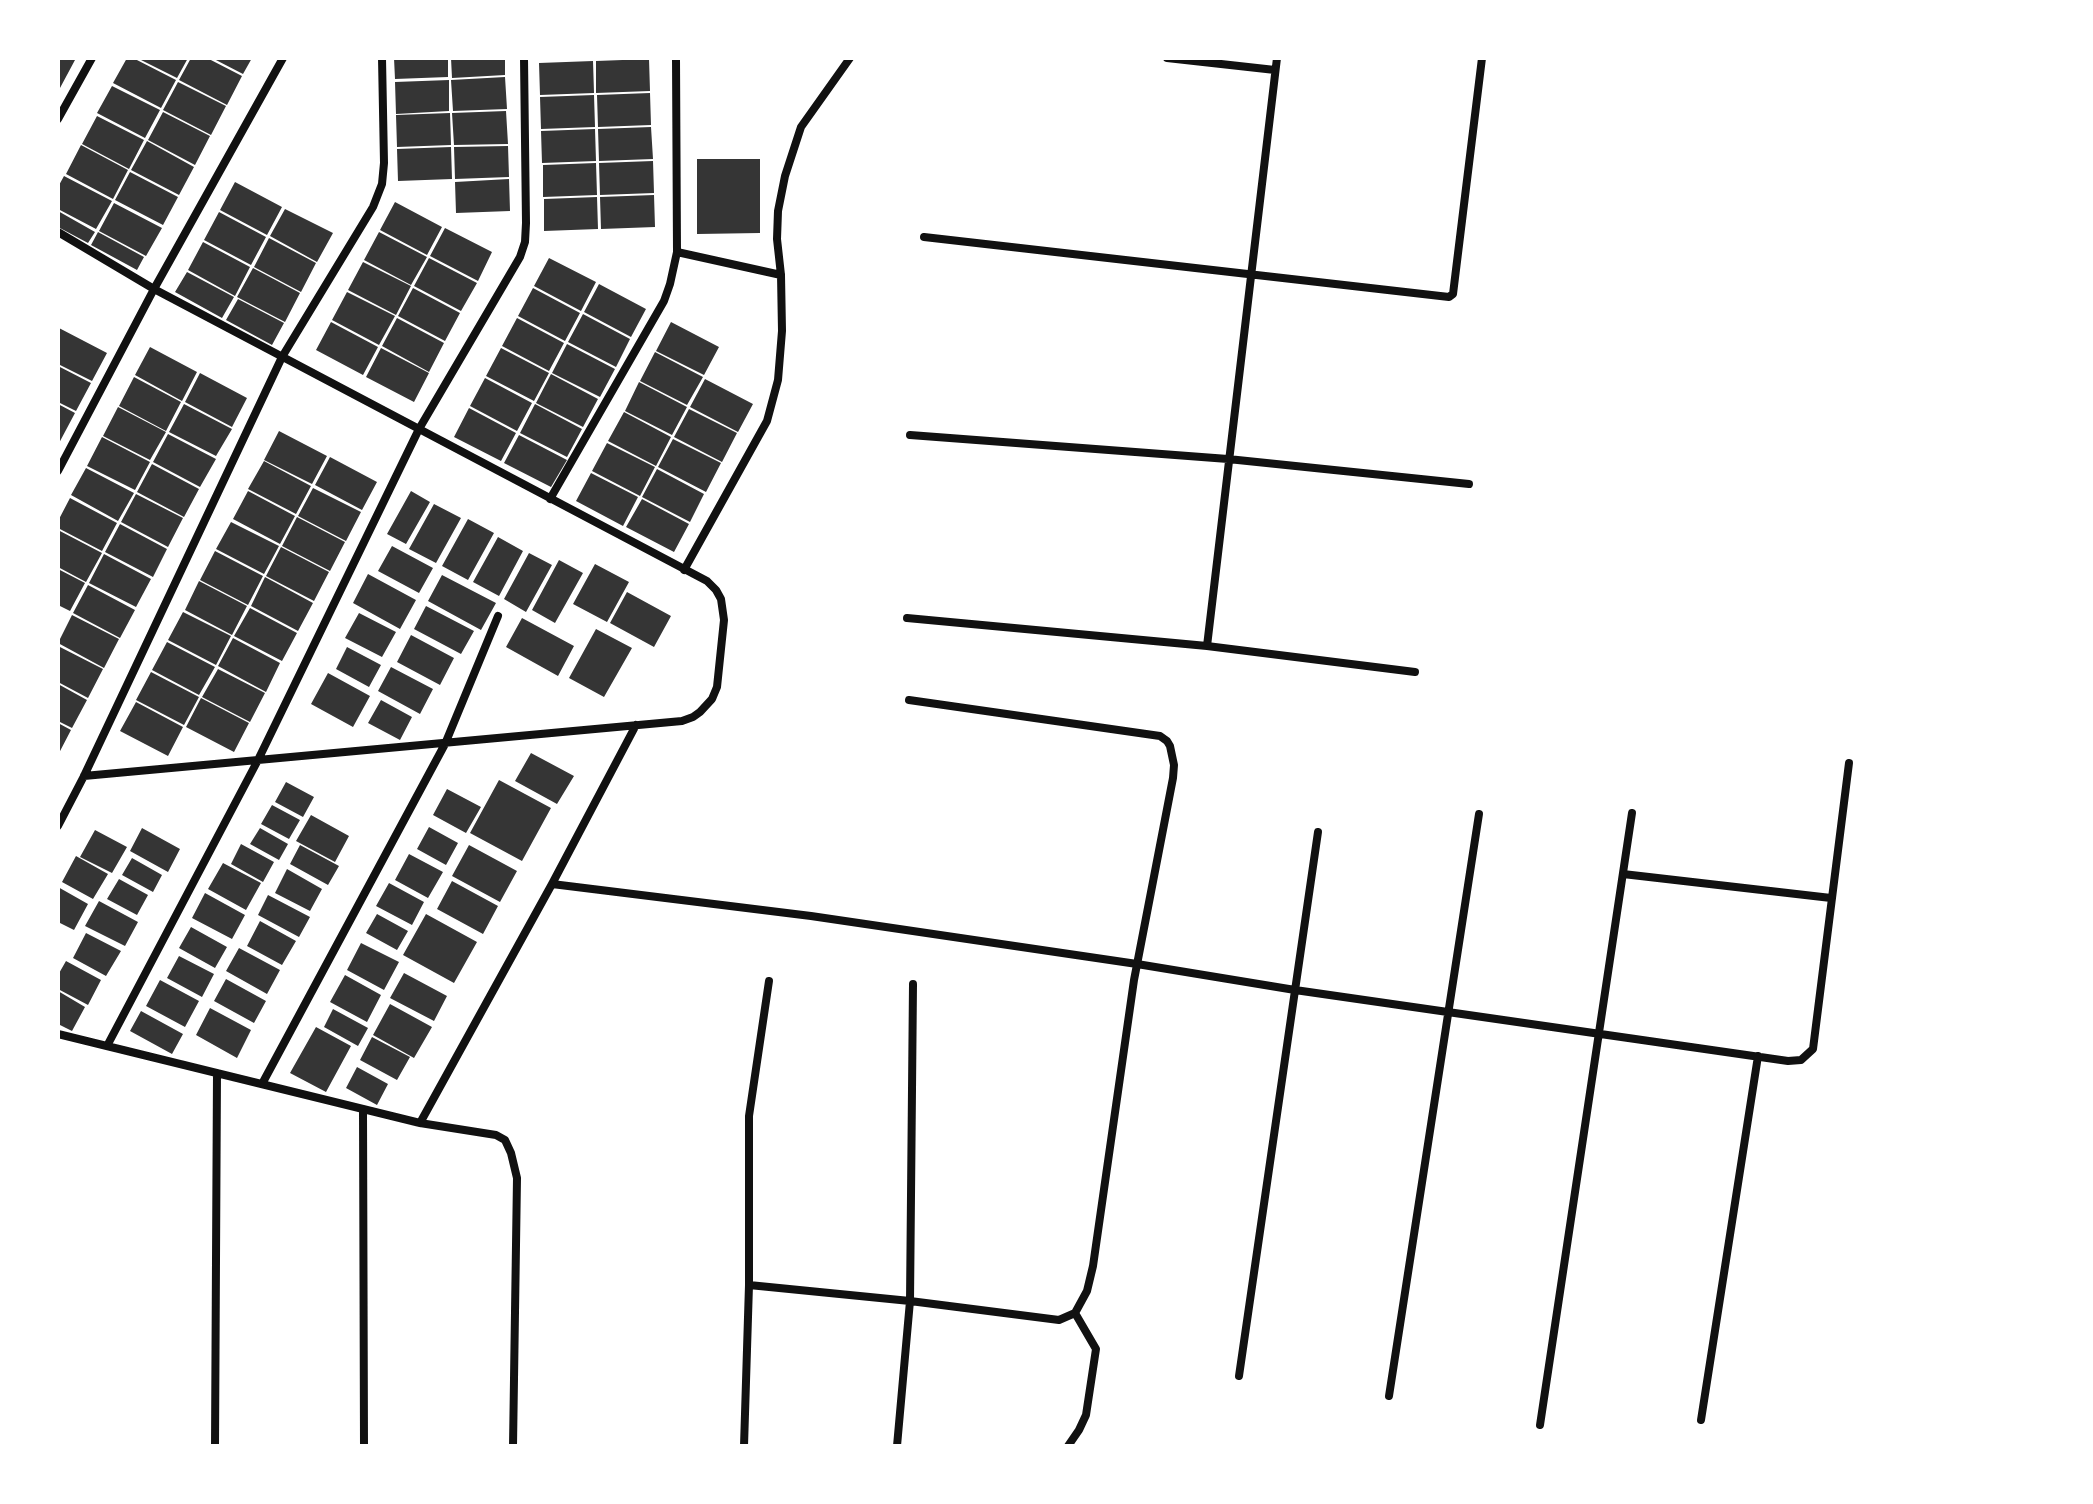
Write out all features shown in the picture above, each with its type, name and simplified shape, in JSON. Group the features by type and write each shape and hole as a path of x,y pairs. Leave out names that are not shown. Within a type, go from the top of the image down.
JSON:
{"street":[{"path":"58,119 92,58"},
{"path":"58,471 154,289 283,58"},
{"path":"58,826 282,357 373,207 382,184 384,163 382,58"},
{"path":"107,1046 258,760 419,429 520,257 525,242 524,58"},
{"path":"550,499 664,301 670,284 677,252 676,58"},
{"path":"684,570 767,421 778,380 782,331 778,211 801,127 850,58"},
{"path":"1167,58 1275,70"},
{"path":"1207,646 1277,58"},
{"path":"924,237 1449,297 1452,296 1482,58"},
{"path":"58,232 154,289 707,581 721,599 724,620 717,687 712,699 693,717 682,721 84,776"},
{"path":"677,252 781,275"},
{"path":"910,435 1228,459 1469,484"},
{"path":"262,1084 445,744 498,616"},
{"path":"907,618 1207,646 1415,672"},
{"path":"749,1285 1059,1320 1075,1313 1087,1291 1137,964 1173,778 1173,754 1167,741 1160,736 909,700"},
{"path":"420,1123 636,725"},
{"path":"552,884 811,916 1295,990 1788,1061 1801,1060 1813,1049 1849,763"},
{"path":"1540,1425 1632,813"},
{"path":"1389,1396 1479,814"},
{"path":"1239,1376 1318,832"},
{"path":"1623,874 1831,898"},
{"path":"744,1446 749,1285 749,1116 769,981"},
{"path":"897,1446 910,1301 913,984"},
{"path":"58,1034 420,1123 500,1136 509,1145 517,1178 513,1446"},
{"path":"1701,1420 1758,1056"},
{"path":"215,1446 217,1073"},
{"path":"363,1109 364,1446"},
{"path":"1068,1446 1086,1415 1096,1349 1075,1313"}],"building":[{"path":"58,58 75,60 60,88 58,87"},
{"path":"127,58 133,58 176,80 161,108 113,83"},
{"path":"137,58 188,58 177,78"},
{"path":"191,58 207,58 242,76 227,105 179,80"},
{"path":"212,58 252,58 243,74"},
{"path":"394,58 448,58 448,77 395,79"},
{"path":"451,58 505,58 505,75 452,78"},
{"path":"649,59 650,91 596,93 596,61"},
{"path":"593,61 594,93 540,95 539,63"},
{"path":"505,77 507,109 453,111 451,80"},
{"path":"449,80 449,111 396,114 395,82"},
{"path":"178,82 226,106 211,135 163,110"},
{"path":"112,86 160,110 145,138 97,113"},
{"path":"650,93 651,125 598,127 597,95"},
{"path":"594,95 595,127 541,129 540,97"},
{"path":"506,111 508,144 454,145 452,113"},
{"path":"163,112 210,136 195,165 148,140"},
{"path":"450,113 451,145 397,147 396,115"},
{"path":"97,116 144,140 129,169 82,144"},
{"path":"651,127 653,159 599,161 598,129"},
{"path":"595,129 596,161 542,163 541,131"},
{"path":"147,141 194,167 179,195 131,170"},
{"path":"81,145 128,170 113,199 66,174"},
{"path":"508,146 509,177 455,179 454,147"},
{"path":"451,147 452,179 398,181 397,149"},
{"path":"697,159 760,159 760,233 697,234"},
{"path":"653,161 654,193 600,195 599,163"},
{"path":"596,163 597,195 543,197 543,165"},
{"path":"130,172 178,197 163,225 115,200"},
{"path":"64,176 112,201 96,229 58,209 58,187"},
{"path":"509,179 510,211 456,213 455,182"},
{"path":"235,182 282,207 267,235 220,210"},
{"path":"654,195 655,227 601,229 600,197"},
{"path":"597,197 598,229 544,231 544,199"},
{"path":"395,202 442,227 427,255 380,230"},
{"path":"114,203 162,228 146,256 99,231"},
{"path":"285,209 333,233 317,262 270,236"},
{"path":"58,211 95,232 88,243 58,227"},
{"path":"219,212 266,237 251,265 204,240"},
{"path":"445,228 492,252 478,281 430,256"},
{"path":"98,232 144,257 137,270 91,245"},
{"path":"379,232 427,257 411,285 364,260"},
{"path":"269,238 316,263 301,292 254,267"},
{"path":"203,242 250,267 235,296 188,270"},
{"path":"429,258 477,283 461,311 414,286"},
{"path":"549,258 596,282 581,311 534,286"},
{"path":"363,262 411,286 396,315 348,290"},
{"path":"253,268 300,293 285,322 237,297"},
{"path":"187,272 234,297 222,318 175,292"},
{"path":"599,284 646,309 631,337 584,312"},
{"path":"413,288 460,313 445,341 398,316"},
{"path":"533,288 580,313 565,341 518,316"},
{"path":"347,292 395,316 379,345 332,320"},
{"path":"238,299 284,323 272,345 226,320"},
{"path":"583,314 630,339 616,367 568,342"},
{"path":"397,318 444,343 429,372 382,346"},
{"path":"517,318 564,343 549,371 502,346"},
{"path":"331,322 378,347 363,375 316,350"},
{"path":"671,322 719,347 704,375 656,351"},
{"path":"59,328 107,353 92,381 58,364"},
{"path":"567,344 615,369 600,397 552,373"},
{"path":"150,347 197,372 182,401 135,375"},
{"path":"381,348 429,373 414,402 366,377"},
{"path":"501,348 549,373 534,401 486,376"},
{"path":"655,352 703,377 687,405 640,381"},
{"path":"58,366 91,383 76,411 58,402"},
{"path":"200,373 247,398 232,427 185,402"},
{"path":"551,374 598,399 583,427 536,403"},
{"path":"134,377 181,402 166,431 119,406"},
{"path":"485,378 532,403 517,431 470,406"},
{"path":"705,379 753,404 738,432 690,407"},
{"path":"639,382 687,407 672,435 625,411"},
{"path":"58,404 75,413 58,445"},
{"path":"184,404 232,429 216,456 169,432"},
{"path":"535,404 582,429 567,457 520,433"},
{"path":"118,407 166,432 150,460 103,436"},
{"path":"469,408 516,433 501,461 454,437"},
{"path":"689,409 737,433 722,462 674,437"},
{"path":"624,412 671,437 656,466 608,441"},
{"path":"279,431 327,456 312,484 264,460"},
{"path":"168,434 216,459 200,487 153,462"},
{"path":"519,435 567,460 551,487 504,463"},
{"path":"102,437 150,462 135,490 87,466"},
{"path":"673,439 721,463 706,492 658,467"},
{"path":"607,443 655,467 640,496 592,471"},
{"path":"330,457 377,482 362,510 315,485"},
{"path":"264,461 311,486 296,514 248,489"},
{"path":"152,464 199,489 184,517 137,492"},
{"path":"86,468 134,493 118,521 71,495"},
{"path":"657,469 704,494 690,522 642,497"},
{"path":"591,473 638,497 623,526 576,501"},
{"path":"313,488 361,512 346,541 298,516"},
{"path":"248,491 295,516 280,544 233,519"},
{"path":"411,491 430,502 406,544 387,534"},
{"path":"136,494 183,518 168,547 121,522"},
{"path":"70,498 117,523 102,551 58,528 58,521"},
{"path":"642,499 689,524 674,552 626,527"},
{"path":"434,504 461,518 436,563 409,549"},
{"path":"297,517 345,542 330,571 282,546"},
{"path":"468,519 494,533 468,580 442,566"},
{"path":"231,522 279,546 264,574 216,549"},
{"path":"120,524 167,549 153,577 105,552"},
{"path":"58,530 102,553 86,582 58,567"},
{"path":"498,537 523,551 499,596 473,582"},
{"path":"392,546 433,568 419,593 378,571"},
{"path":"281,547 329,572 314,601 266,576"},
{"path":"215,551 263,576 248,605 200,580"},
{"path":"529,553 552,565 526,612 504,599"},
{"path":"104,554 151,579 136,607 89,583"},
{"path":"559,560 583,573 555,623 532,610"},
{"path":"595,564 629,582 607,622 573,604"},
{"path":"58,569 85,583 70,611 58,605"},
{"path":"368,574 416,600 400,629 353,603"},
{"path":"442,575 496,603 481,630 428,601"},
{"path":"265,577 313,603 298,631 251,606"},
{"path":"199,581 247,606 232,635 185,610"},
{"path":"88,585 135,610 120,638 73,613"},
{"path":"627,592 671,616 654,647 610,623"},
{"path":"426,606 474,631 461,654 414,629"},
{"path":"250,608 297,633 282,661 234,636"},
{"path":"183,612 231,636 216,665 168,640"},
{"path":"359,613 396,632 382,657 345,638"},
{"path":"72,615 119,639 104,668 58,643"},
{"path":"522,618 574,646 558,676 506,647"},
{"path":"596,629 632,648 604,697 569,678"},
{"path":"411,635 454,658 440,685 397,662"},
{"path":"233,638 280,663 266,692 218,666"},
{"path":"167,642 215,667 199,695 152,670"},
{"path":"58,646 103,669 88,698 58,682"},
{"path":"347,647 381,665 369,687 336,669"},
{"path":"391,667 433,689 420,714 378,691"},
{"path":"218,669 265,693 250,722 202,697"},
{"path":"151,672 199,697 184,725 136,700"},
{"path":"328,673 370,696 353,727 311,704"},
{"path":"58,684 87,700 72,728 58,721"},
{"path":"201,698 249,723 234,752 186,727"},
{"path":"381,700 412,717 400,740 368,723"},
{"path":"136,702 183,727 168,756 120,731"},
{"path":"58,723 71,730 58,755"},
{"path":"531,753 574,776 557,804 515,781"},
{"path":"499,780 551,808 522,861 470,833"},
{"path":"286,782 314,797 303,817 275,802"},
{"path":"447,789 481,807 466,833 433,815"},
{"path":"272,805 300,820 289,839 261,824"},
{"path":"311,815 349,836 335,862 296,841"},
{"path":"429,827 458,843 446,865 417,849"},
{"path":"142,828 180,849 168,872 130,851"},
{"path":"260,828 288,844 279,860 250,844"},
{"path":"95,830 127,847 112,873 80,857"},
{"path":"241,844 274,862 263,882 231,864"},
{"path":"300,845 339,866 328,885 290,864"},
{"path":"469,845 517,871 500,902 452,876"},
{"path":"409,854 443,872 428,898 395,880"},
{"path":"76,856 108,874 93,899 62,882"},
{"path":"132,858 162,875 153,892 122,875"},
{"path":"223,863 261,883 246,910 208,889"},
{"path":"287,869 322,889 310,911 275,893"},
{"path":"119,879 148,895 137,915 107,899"},
{"path":"452,881 498,906 483,934 437,909"},
{"path":"389,883 424,902 412,925 376,906"},
{"path":"58,887 88,904 74,930 58,922"},
{"path":"205,893 245,915 232,939 192,918"},
{"path":"268,895 310,917 299,937 258,915"},
{"path":"99,901 138,922 125,946 85,926"},
{"path":"377,914 408,931 397,950 366,933"},
{"path":"426,914 477,942 454,983 403,955"},
{"path":"260,921 296,941 282,965 247,946"},
{"path":"191,927 227,947 215,968 179,948"},
{"path":"86,933 121,951 106,976 73,958"},
{"path":"361,943 399,962 384,990 347,970"},
{"path":"239,948 280,970 267,994 226,971"},
{"path":"179,956 214,974 202,997 167,978"},
{"path":"66,961 101,980 88,1005 58,989 58,975"},
{"path":"404,973 447,996 434,1021 390,998"},
{"path":"345,975 381,995 367,1022 330,1002"},
{"path":"226,979 266,1001 254,1023 214,1001"},
{"path":"160,980 199,1001 185,1027 146,1006"},
{"path":"58,991 85,1007 72,1031 58,1024"},
{"path":"390,1004 432,1027 414,1058 373,1035"},
{"path":"210,1008 251,1030 237,1058 196,1035"},
{"path":"333,1009 368,1028 358,1046 324,1027"},
{"path":"141,1011 183,1034 172,1054 130,1031"},
{"path":"316,1027 351,1046 326,1092 290,1073"},
{"path":"372,1037 410,1057 397,1080 360,1060"},
{"path":"357,1067 388,1084 377,1105 346,1088"}]}
